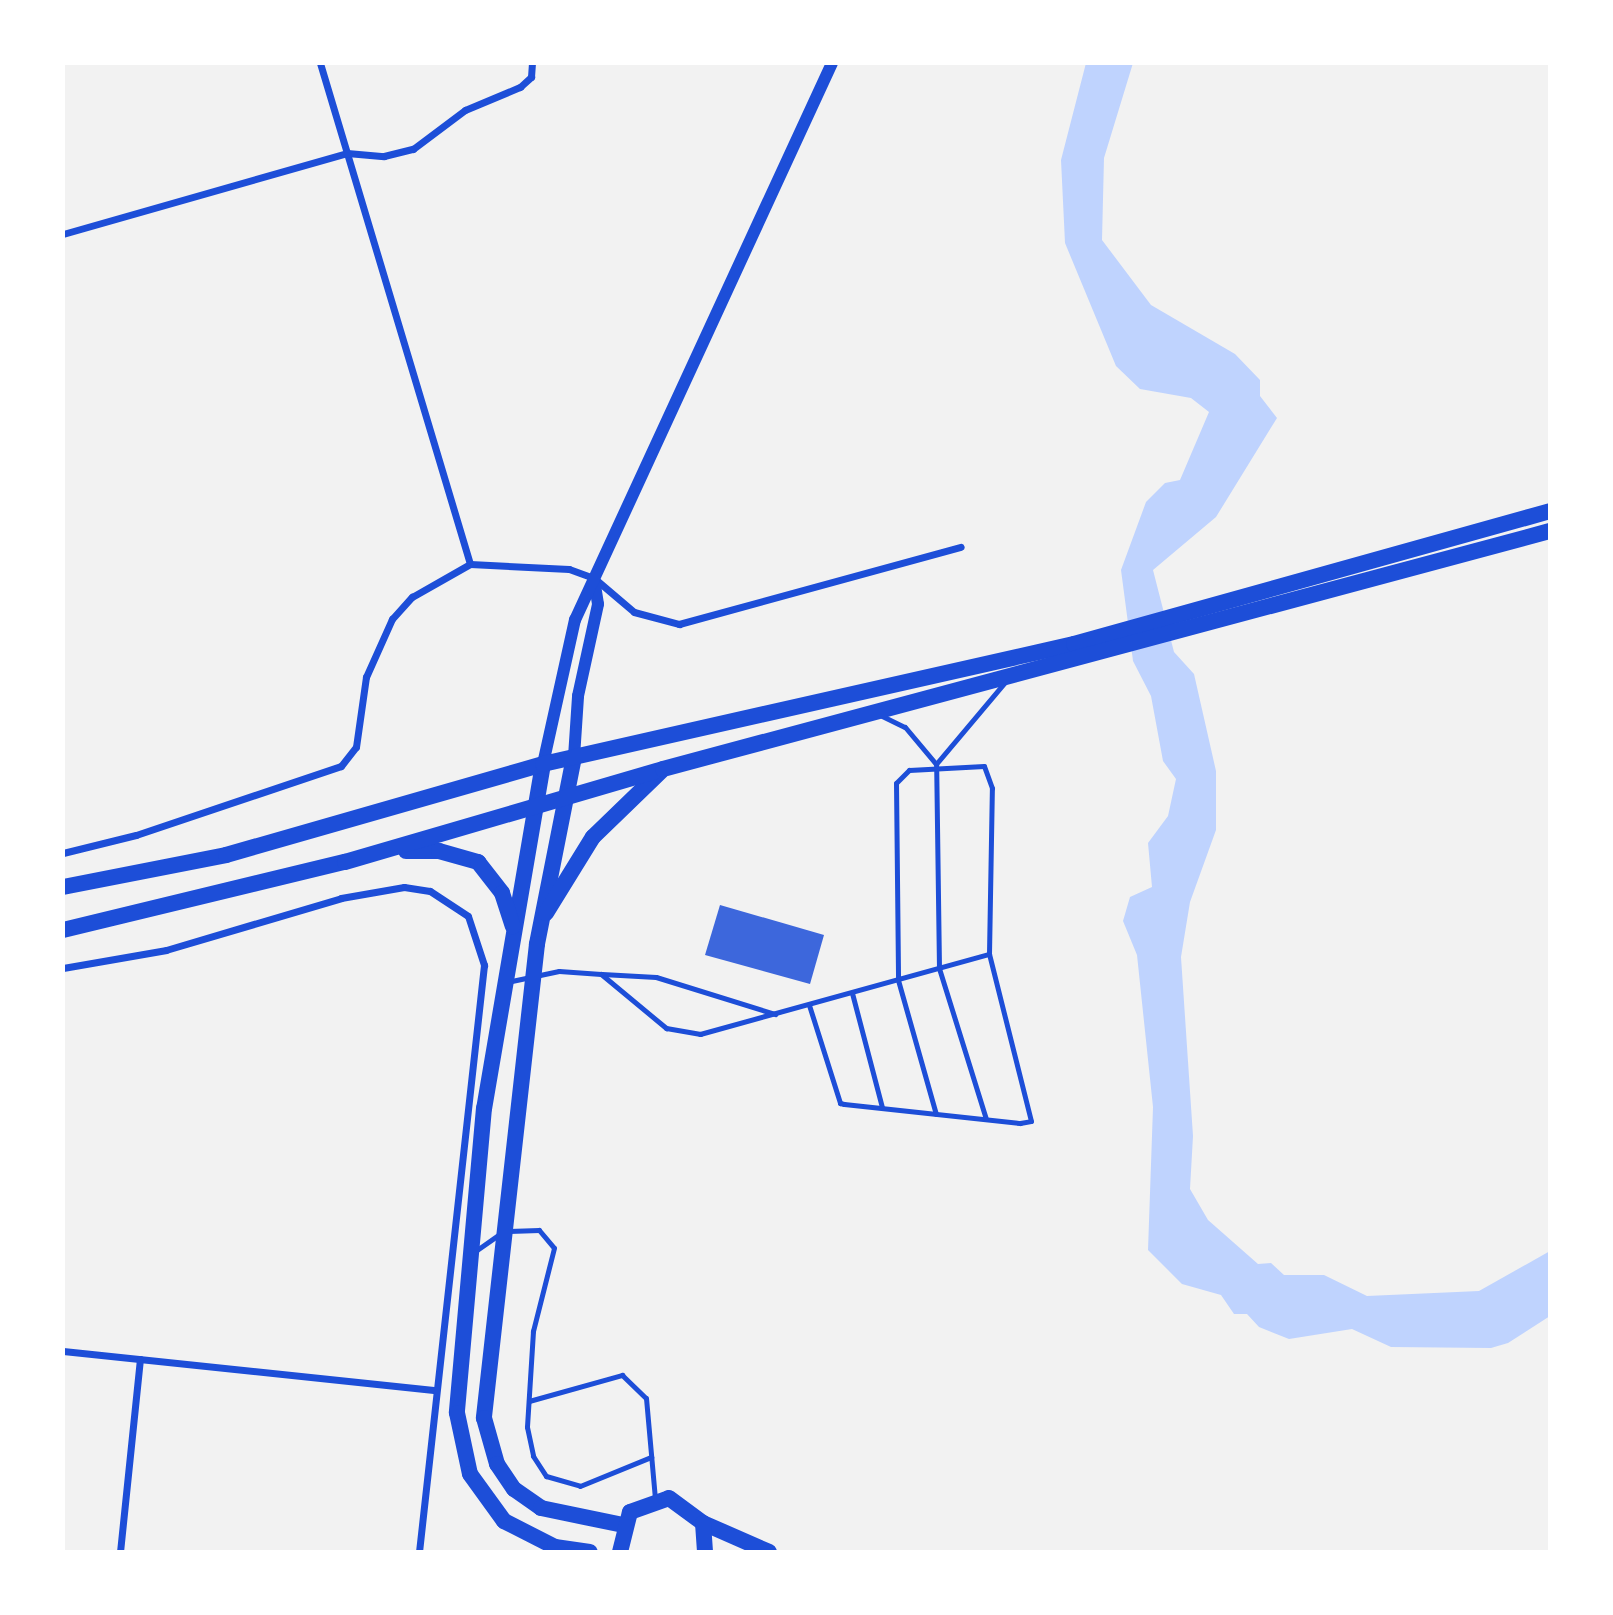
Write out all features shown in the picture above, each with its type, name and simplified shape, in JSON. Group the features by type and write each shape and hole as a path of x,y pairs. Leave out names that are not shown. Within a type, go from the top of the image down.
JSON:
{"main road":[{"path":"63,887 226,855 543,764 1074,644 1235,602 1550,511"},
{"path":"63,930 369,855 663,769 1239,619 1550,531"},
{"path":"574,757 569,796 540,923 483,1398 497,1464 514,1489 541,1508 622,1525"},
{"path":"534,1552 483,1497 458,1432 484,1108 543,764"},
{"path":"540,923 593,837 663,769"},
{"path":"369,855 439,851 478,862 502,893 515,935"},
{"path":"621,1552 622,1525 655,1498 683,1502 703,1523 769,1552"},
{"path":"703,1523 705,1552"},
{"path":"515,1529 555,1547 590,1552"}],"street":[{"path":"320,63 470,564"},
{"path":"63,234 347,153 414,149 465,110 520,87 531,77 532,63"},
{"path":"543,764 575,620 832,63"},
{"path":"63,853 321,775 341,766 356,747 366,677 392,618 412,597 470,564 518,562 594,578 634,612 680,624 961,547"},
{"path":"574,757 578,696 598,604 594,578"},
{"path":"63,968 166,950 341,898 404,887 430,891 468,916 484,965 419,1552"},
{"path":"63,1351 436,1390"},
{"path":"120,1552 140,1359"}],"lane":[{"path":"936,765 1009,678"},
{"path":"873,714 905,727 936,765 939,968 986,1119"},
{"path":"808,1005 837,1100 936,1114 1024,1123 1033,1114 989,954 990,778 978,764 936,765 903,771 896,783 898,980 936,1114"},
{"path":"601,974 679,1033 700,1034 989,954"},
{"path":"506,982 533,973 656,978 775,1014"},
{"path":"852,993 882,1107"},
{"path":"471,1254 503,1232 540,1230 554,1248 533,1332 528,1401 533,1456 561,1484 598,1482 651,1457"},
{"path":"528,1401 622,1374 646,1398 655,1498"}],"water":[{"path":"1086,63 1133,63 1104,158 1102,240 1151,305 1235,354 1260,380 1260,396 1277,418 1216,517 1153,570 1174,652 1194,674 1216,771 1216,830 1190,902 1181,957 1193,1136 1190,1189 1208,1220 1258,1264 1271,1263 1284,1275 1324,1275 1367,1296 1479,1291 1550,1251 1550,1316 1508,1343 1491,1348 1391,1347 1352,1329 1289,1339 1259,1327 1247,1314 1234,1314 1221,1295 1182,1284 1148,1250 1153,1107 1137,955 1123,921 1130,897 1152,887 1148,843 1168,816 1176,779 1163,761 1151,696 1133,661 1121,570 1146,502 1165,483 1180,480 1209,412 1191,398 1140,389 1116,366 1065,243 1061,160"}],"building":[{"path":"720,905 824,935 810,984 705,955"}]}
